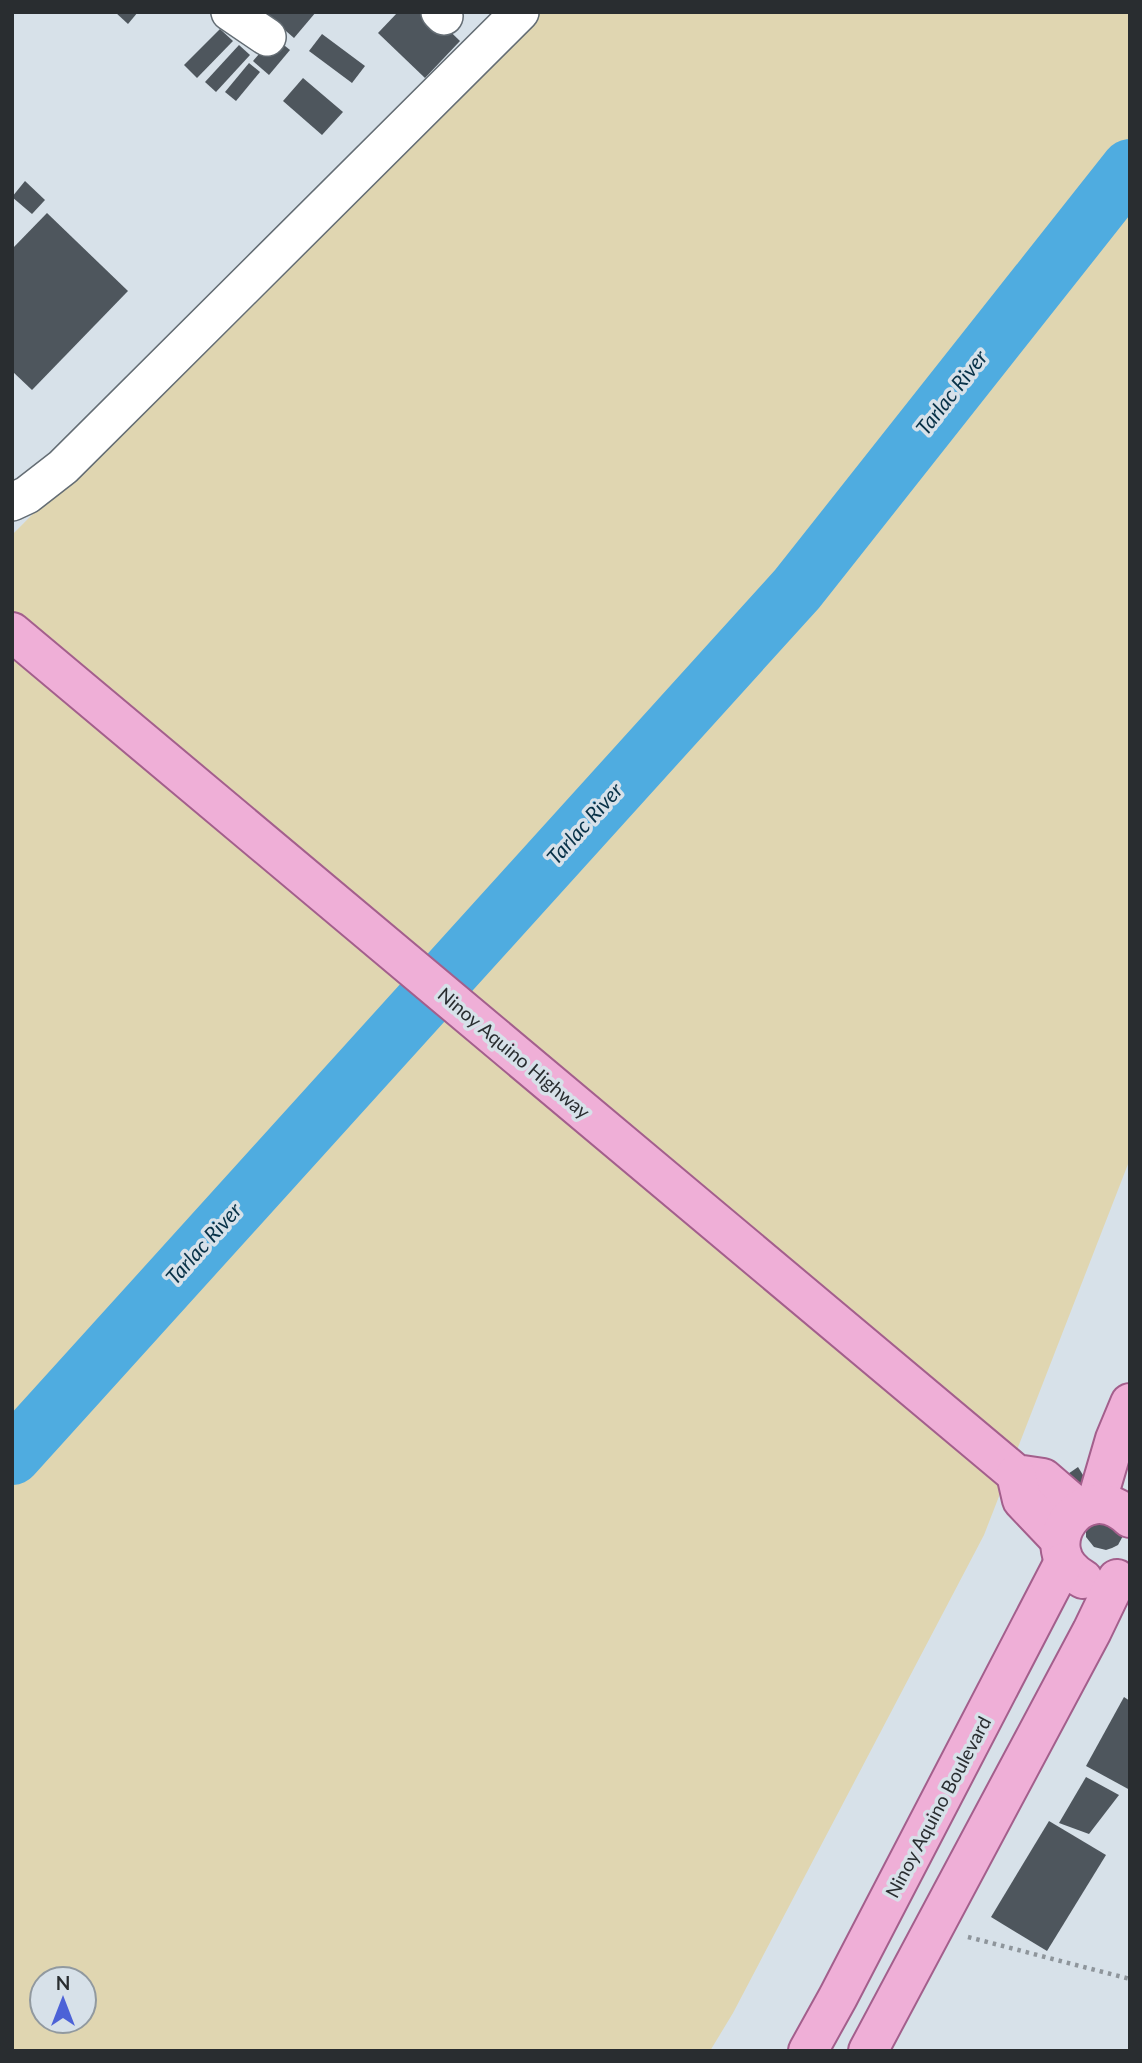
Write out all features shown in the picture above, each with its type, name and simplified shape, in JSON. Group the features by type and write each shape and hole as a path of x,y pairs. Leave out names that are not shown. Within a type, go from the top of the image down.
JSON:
{"main road":[{"name":"Ninoy Aquino Highway","path":"12,632 1009,1467 1022,1500 1086,1527 1074,1574 1087,1581 1103,1583 1123,1574"},
{"name":"Ninoy Aquino Boulevard","path":"808,2051 1086,1527 1130,1403"},
{"path":"868,2051 1123,1574"},
{"path":"1017,1656 1092,1631 1130,1623"}],"street":[{"path":"230,12 267,37"},
{"path":"12,502 27,495 63,467 520,12"}],"path":[{"path":"933,1927 1130,1979"}],"sand":[{"path":"530,12 1130,12 1130,1159 984,1535 733,2013 710,2051 12,2051 12,535"}],"building":[{"path":"115,12 138,12 128,24"},
{"path":"264,12 316,12 294,38"},
{"path":"398,12 430,12 460,41 425,78 378,33"},
{"path":"220,29 233,41 197,78 184,65"},
{"path":"322,34 365,66 352,83 309,51"},
{"path":"274,37 290,50 269,75 253,61"},
{"path":"239,45 250,55 216,92 205,82"},
{"path":"249,63 260,72 236,101 225,92"},
{"path":"303,78 343,112 322,135 283,101"},
{"path":"25,181 45,200 32,214 12,197"},
{"path":"47,213 128,291 32,390 12,371 12,249"},
{"path":"1078,1467 1091,1488 1078,1496 1065,1476"},
{"path":"1122,1522 1124,1534 1118,1545 1112,1548 1106,1550 1094,1547 1086,1537 1086,1524"},
{"path":"1124,1697 1130,1701 1130,1790 1086,1766"},
{"path":"1086,1777 1119,1795 1089,1834 1059,1823"},
{"path":"1049,1821 1106,1855 1047,1951 991,1917"}],"waterway":[{"name":"Tarlac River","path":"12,1456 797,589 1130,168"}]}
